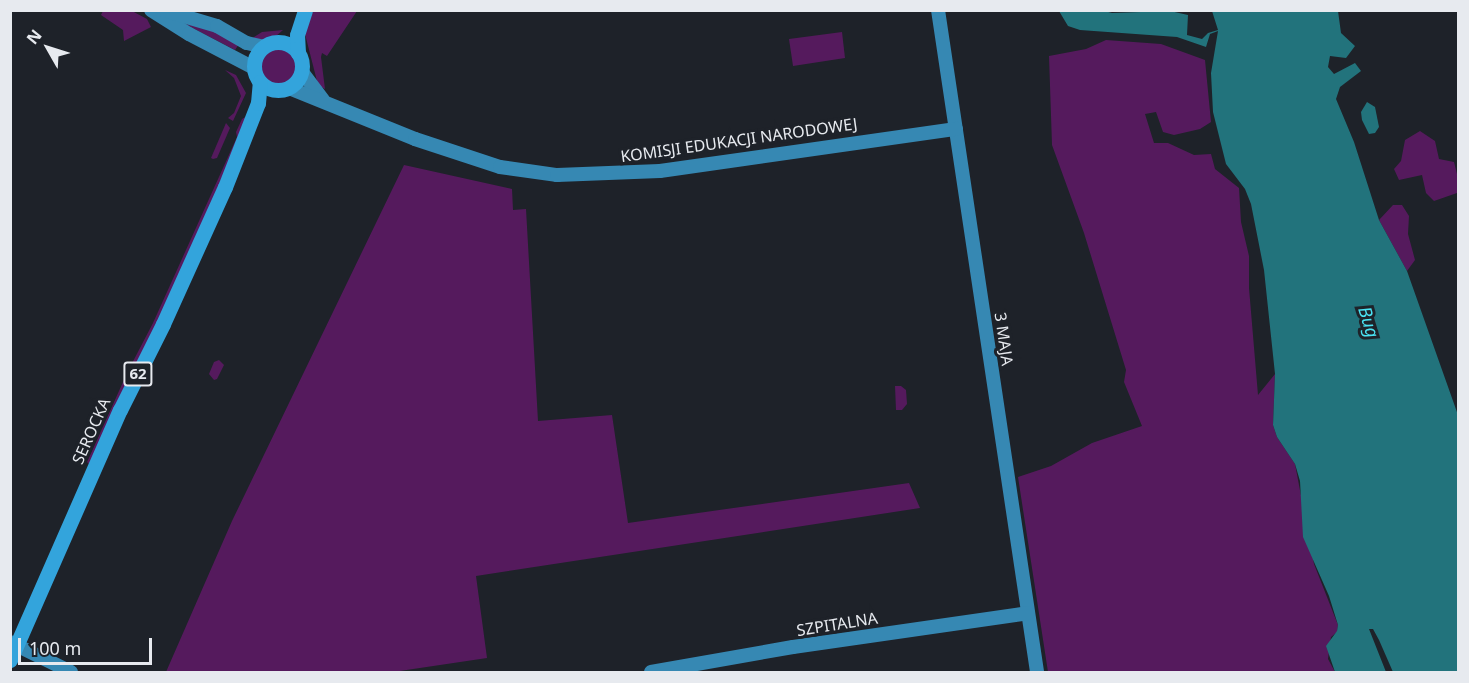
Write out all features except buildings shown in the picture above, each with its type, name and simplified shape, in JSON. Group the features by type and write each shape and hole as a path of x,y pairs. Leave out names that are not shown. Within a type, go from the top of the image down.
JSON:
{"main road":[{"path":"279,42 298,10"},
{"path":"302,72 297,35 304,10"},
{"path":"284,89 273,90 260,82 254,68 258,52 264,47 279,42 287,44 298,52"},
{"name":"62","path":"284,89 302,72"},
{"name":"SEROCKA","path":"10,660 14,643 225,187 258,103 260,82"},
{"name":"SEROCKA","path":"225,187 267,108 284,89"}],"street":[{"path":"151,10 189,34 254,68"},
{"path":"163,10 217,26 247,44 264,47"},
{"name":"3 MAJA","path":"938,10 1037,672"},
{"name":"KOMISJI EDUKACJI NARODOWEJ","path":"302,72 323,100"},
{"name":"KOMISJI EDUKACJI NARODOWEJ","path":"284,89 316,100 323,100 380,127 490,164 557,175 660,171 956,129"},
{"name":"SZPITALNA","path":"651,672 827,642 1028,613"},
{"path":"14,643 71,672"}],"shaded area":[{"path":"103,11 132,11 147,19 151,27 124,41 123,30 101,15"},
{"path":"313,11 357,11 327,56 322,53 325,89 318,85 305,34"},
{"path":"183,23 209,29 239,44 235,50"},
{"path":"283,30 276,36 263,40 251,39 262,32"},
{"path":"842,32 845,58 793,66 789,39"},
{"path":"1106,40 1161,44 1205,60 1211,122 1200,129 1174,135 1163,132 1156,112 1145,114 1154,143 1168,143 1194,155 1211,154 1215,169 1239,188 1241,222 1249,256 1249,288 1258,395 1275,374 1273,425 1277,437 1295,464 1314,564 1338,625 1337,632 1331,637 1328,659 1335,672 1048,672 1018,477 1051,466 1092,443 1142,426 1124,382 1126,370 1084,233 1052,145 1049,56 1086,49"},
{"path":"278,47 291,53 297,66 291,79 278,85 265,79 259,66 265,53"},
{"path":"225,70 236,75 246,93 233,121 228,118 234,113 241,96 234,78"},
{"path":"247,116 163,310 89,464 87,462 128,371 153,323 237,137 236,132 242,119"},
{"path":"226,123 230,128 217,158 213,159 211,158"},
{"path":"1420,131 1435,141 1439,159 1454,162 1458,178 1458,212 1457,193 1434,201 1426,193 1422,175 1399,180 1394,169 1401,161 1405,140"},
{"path":"404,165 512,189 513,210 526,209 538,421 612,415 628,523 909,483 920,508 476,576 487,658 393,672 166,672 232,521"},
{"path":"1393,205 1402,205 1409,216 1408,234 1415,260 1407,271 1379,220"},
{"path":"219,360 224,365 217,379 214,380 209,374 214,362"},
{"path":"895,386 901,386 906,390 907,404 902,410 896,410"}],"water":[{"name":"Bug","path":"1101,10 1112,13 1170,11 1188,15 1187,35 1202,39 1208,33 1218,30 1212,11 1338,11 1341,33 1355,46 1346,58 1330,56 1328,67 1334,74 1355,63 1361,71 1340,87 1336,99 1354,142 1379,220 1407,271 1458,415 1458,672 1393,672 1373,629 1369,629 1386,672 1335,672 1326,646 1337,631 1338,625 1329,596 1303,537 1300,481 1295,464 1277,437 1273,425 1275,374 1264,270 1251,204 1245,189 1226,164 1213,112 1211,73 1218,31 1210,34 1206,47 1177,37 1080,30 1068,26 1059,11"},
{"path":"1367,102 1375,107 1379,127 1375,133 1369,134 1361,112"}]}
